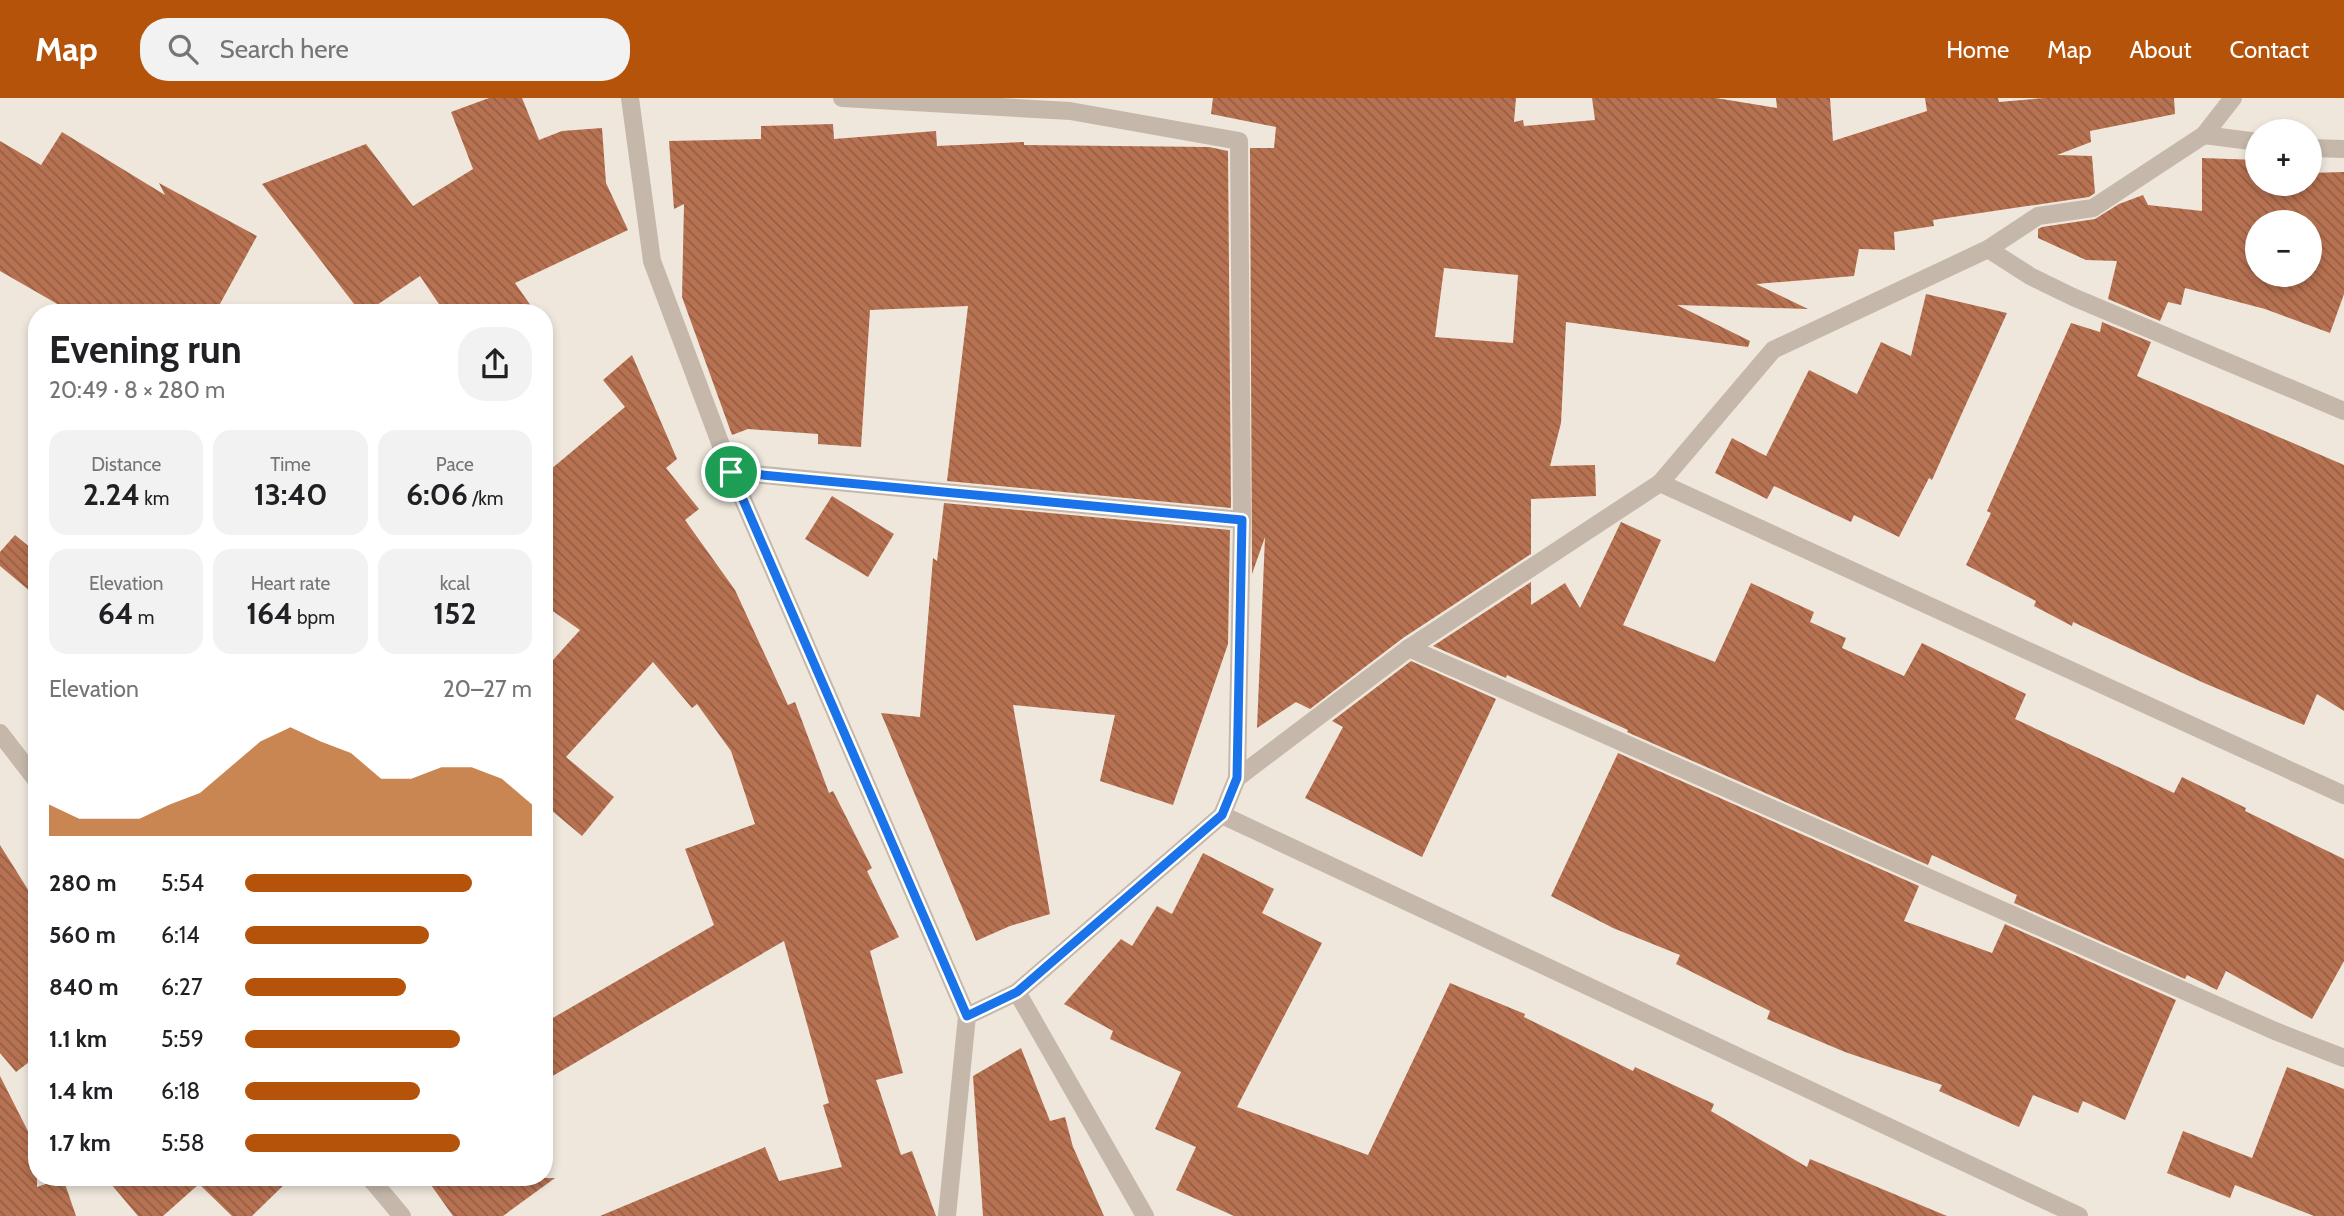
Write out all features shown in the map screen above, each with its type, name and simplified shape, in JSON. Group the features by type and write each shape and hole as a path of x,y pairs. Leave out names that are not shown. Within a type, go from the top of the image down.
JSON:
{"street":[{"path":"630,98 652,261 731,472 967,1016 947,1216"},
{"path":"842,98 1071,104 1239,141 1242,520 1237,778 1222,815 1017,992 967,1016"},
{"path":"1237,778 1409,648 1660,483 1773,350 1988,249 2038,216 2092,208 2204,135 2233,98"},
{"path":"2204,135 2245,140"},
{"path":"2322,148 2344,149"},
{"path":"1988,249 2030,276 2073,296 2344,411"},
{"path":"731,472 1242,520"},
{"path":"1660,483 2344,795"},
{"path":"1409,648 2275,1031 2344,1058"},
{"path":"0,733 28,769"},
{"path":"1222,815 2080,1216"},
{"path":"1017,992 1145,1216"},
{"path":"377,1186 402,1216"}],"building":[{"path":"489,98 522,98 539,140 562,131 602,128 606,183 628,230 515,283 530,304 439,304 420,276 378,304 354,304 262,184 366,144 413,206 473,169 451,112"},
{"path":"1213,98 1516,98 1514,122 1523,120 1524,126 1595,120 1592,98 1716,98 1777,108 1776,98 1830,98 1833,141 1927,111 1925,98 1998,98 1999,102 2044,98 2174,98 2175,114 2090,131 2091,142 2057,155 2092,156 2095,193 2089,197 1933,220 1934,226 1894,232 1895,250 1859,249 1854,276 1756,284 1808,309 1677,305 1750,341 1748,347 1566,322 1561,423 1550,466 1595,465 1596,496 1531,499 1531,554 1403,638 1310,709 1296,702 1257,728 1265,537 1252,574 1250,148 1274,148 1276,127 1211,114","holes":["1444,268 1518,275 1513,343 1435,337"]},
{"path":"833,124 834,139 936,131 937,146 1024,142 1024,145 1209,147 1228,151 1231,508 947,481 968,306 870,310 861,447 818,444 818,434 748,429 732,435 682,297 684,204 674,209 669,141 761,139 761,126"},
{"path":"62,132 165,195 159,183 257,236 220,304 57,304 0,271 0,141 41,165"},
{"path":"2202,158 2245,160 2245,196 2322,196 2322,173 2344,172 2344,294 2330,333 2265,309 2185,288 2181,305 2168,302 2160,321 2108,299 2117,261 2086,260 2038,238 2038,229 2042,227 2095,219 2119,204 2143,195 2148,205 2202,211"},
{"path":"1926,294 2007,313 1932,480 1929,478 1899,537 1854,515 1851,522 1774,486 1767,499 1715,473 1732,438 1766,456 1809,370 1857,394 1881,342 1911,356"},
{"path":"2102,322 2151,342 2137,376 2344,465 2344,711 2317,694 2304,725 2204,683 2073,622 2072,626 2034,606 2036,601 1966,565 1991,513 1987,511 2071,323 2100,332"},
{"path":"632,355 677,459 666,468 699,509 685,520 735,590 788,705 795,702 829,793 833,791 872,868 867,871 899,937 870,951 903,1073 876,1080 901,1155 912,1151 936,1216 600,1216 765,1147 779,1181 842,1167 823,1105 829,1103 784,941 553,1076 553,1018 714,925 685,849 755,824 731,751 697,704 692,708 653,662 566,757 614,797 582,836 553,812 553,660 580,630 553,611 553,467 625,407 603,380"},
{"path":"832,496 894,534 868,577 805,539"},
{"path":"944,503 1230,530 1228,644 1173,805 1100,781 1115,715 1013,705 1050,914 1010,926 976,941 881,713 920,717 933,558 937,561"},
{"path":"1621,522 1661,540 1623,625 1715,662 1751,583 1814,612 1810,622 1846,638 1842,648 1904,676 1922,643 2026,694 2015,719 2174,793 2182,777 2344,859 2344,961 2312,1019 2226,971 2217,990 2187,975 2185,979 2014,903 2017,895 1932,855 1928,865 1627,732 1628,730 1507,675 1506,678 1433,646 1531,582 1531,605 1565,583 1580,608"},
{"path":"15,535 28,546 28,589 0,566 0,552"},
{"path":"1411,661 1496,699 1422,857 1305,798 1343,727 1332,721"},
{"path":"1618,753 1919,886 1904,921 1992,953 2005,924 2176,1000 2125,1120 2083,1101 2078,1113 2033,1095 2019,1127 1939,1091 1942,1085 1845,1052 1767,1019 1770,1011 1676,964 1680,955 1613,928 1551,896"},
{"path":"0,845 28,890 28,1063 16,1072 0,1053"},
{"path":"1203,853 1274,889 1262,913 1322,943 1237,1107 1368,1155 1450,983 1525,1014 1524,1017 1633,1071 1635,1067 1714,1104 1711,1111 1807,1167 1810,1159 1947,1216 1234,1216 1176,1190 1196,1147 1155,1129 1181,1072 1110,1039 1113,1031 1064,1004 1121,939 1132,946 1157,906 1172,914"},
{"path":"1021,1048 1050,1121 1065,1117 1073,1147 1104,1216 983,1216 973,1076"},
{"path":"2287,1067 2344,1089 2344,1216 2314,1216 2235,1185 2230,1198 2167,1173 2183,1131 2252,1158"},
{"path":"0,1076 28,1131 28,1186 66,1186 76,1216 0,1216"},
{"path":"113,1186 197,1186 163,1216 138,1216"},
{"path":"201,1186 283,1186 252,1216 232,1216"},
{"path":"432,1186 544,1186 503,1216 453,1216"}],"route":[{"path":"731,472 1242,520 1237,778 1222,815 1017,992 967,1016 731,472"}]}
